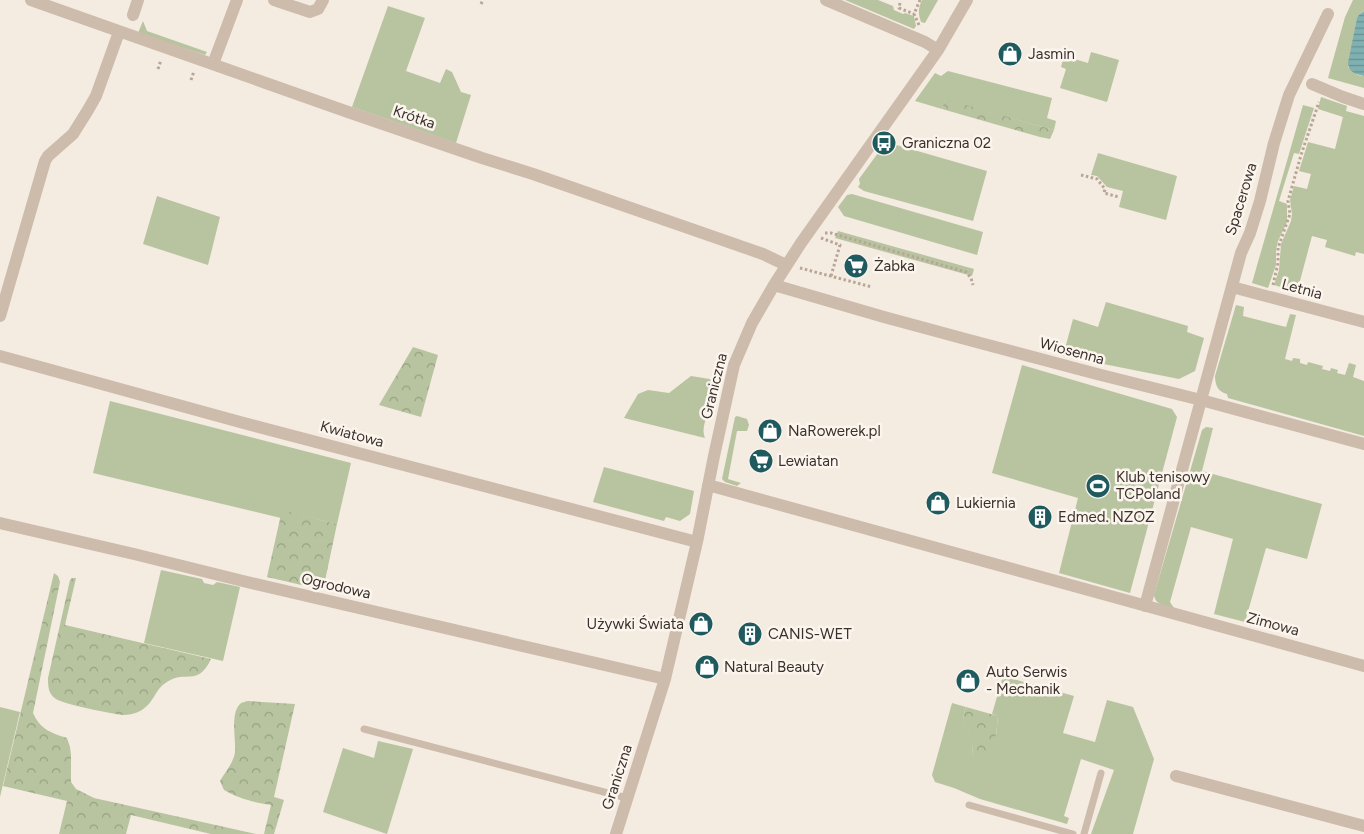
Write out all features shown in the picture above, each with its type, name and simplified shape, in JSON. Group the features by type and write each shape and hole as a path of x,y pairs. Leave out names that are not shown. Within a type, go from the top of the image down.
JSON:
{"street":[{"name":"Krótka","path":"31,0 754,251 791,266"},
{"path":"133,15 138,0"},
{"path":"213,64 237,0"},
{"path":"274,0 310,12 318,9 323,0"},
{"path":"826,0 925,42 938,50"},
{"name":"Graniczna","path":"616,834 665,679 697,542 734,365 752,323 774,285 791,266 938,50 967,0"},
{"name":"Spacerowa","path":"1145,606 1241,253 1260,201 1279,126 1289,94 1328,14"},
{"path":"0,316 45,161 48,156 73,134 88,110 96,96 119,32"},
{"path":"1317,87 1364,104"},
{"name":"Wiosenna","path":"774,285 884,317 1364,444"},
{"name":"Letnia","path":"1232,287 1364,322"},
{"name":"Kwiatowa","path":"0,356 240,422 697,542"},
{"name":"Zimowa","path":"708,485 1364,666"},
{"name":"Ogrodowa","path":"0,523 665,679"},
{"path":"1176,776 1364,826"}],"lane":[{"path":"364,729 627,798"},
{"path":"1084,834 1101,772"},
{"path":"969,805 1073,834"}],"path":[{"path":"914,14 920,0"},
{"path":"900,3 899,8 914,14 920,27 925,27"},
{"path":"1272,288 1278,263 1278,248 1290,214 1288,201 1302,154 1317,87"},
{"path":"1081,174 1097,179 1105,189 1104,193 1119,198"},
{"path":"831,276 840,244 821,239 821,233 831,233 966,272 971,278 973,285"},
{"path":"791,266 872,287"}],"green space":[{"path":"845,0 878,0 893,6 894,10 903,14 914,16 916,26 914,29"},
{"path":"922,0 938,0 925,23 921,22 919,13"},
{"path":"1353,0 1364,0 1364,11 1357,19 1348,67 1358,75 1364,76 1364,88 1328,78 1345,17"},
{"path":"388,6 425,18 406,71 440,83 446,69 452,72 461,92 471,95 456,143 352,107"},
{"path":"143,21 147,31 207,52 205,55 138,33"},
{"path":"1091,52 1119,60 1107,102 1060,88 1066,69 1061,67 1064,56 1088,63"},
{"path":"948,71 1052,98 1047,118 1056,121 1054,130 945,100 942,109 915,101 935,73 941,76"},
{"path":"1321,97 1347,106 1346,111 1364,116 1364,254 1356,252 1355,256 1325,247 1327,240 1312,236 1297,292 1274,285 1279,270 1281,244 1291,221 1290,200 1294,186 1307,189 1311,174 1299,171 1308,142 1335,149 1343,117 1318,109"},
{"path":"945,99 1054,130 1050,139 1040,137 942,109"},
{"path":"1303,105 1314,108 1299,154 1294,153 1279,201 1287,204 1287,222 1278,241 1276,265 1268,288 1252,283"},
{"path":"886,142 987,171 973,221 864,191 858,187 860,184 859,179"},
{"path":"1098,153 1177,176 1166,220 1119,207 1123,191 1107,187 1097,176 1091,175"},
{"path":"852,194 983,232 977,255 844,216 838,207 847,195"},
{"path":"157,196 220,217 208,265 143,244"},
{"path":"838,231 974,269 972,276 835,238"},
{"path":"1106,302 1188,326 1187,332 1204,338 1195,371 1179,379 1063,356 1073,319 1098,327"},
{"path":"1236,305 1244,307 1243,316 1286,327 1290,314 1296,315 1285,359 1292,361 1293,358 1300,359 1300,363 1307,365 1308,362 1323,366 1322,369 1330,371 1331,368 1338,370 1337,373 1345,375 1349,363 1356,365 1353,377 1364,381 1364,436 1228,398 1227,394 1219,390 1216,385 1215,376"},
{"path":"413,347 438,355 421,417 379,405"},
{"name":"Klub tenisowy TCPoland","path":"1022,365 1172,409 1177,417 1130,593 1059,573 1078,498 992,473"},
{"path":"691,376 716,380 705,421 705,438 624,418 638,394 648,390 669,393"},
{"path":"110,401 351,463 337,524 283,511 281,518 93,473"},
{"path":"735,417 747,419 749,425 747,431 737,431 728,479 741,483 737,486 722,479"},
{"path":"1206,427 1213,428 1202,471 1322,504 1307,559 1266,548 1245,622 1214,614 1233,539 1191,527 1170,602 1174,608 1159,603 1154,595 1202,430"},
{"path":"604,467 694,491 690,514 680,521 666,517 664,521 593,502"},
{"path":"282,510 337,524 323,590 267,577"},
{"path":"161,570 202,579 204,583 213,585 217,582 240,587 223,661 144,643"},
{"path":"54,573 58,576 60,582 33,713 39,723 47,730 67,738 71,755 71,782 76,789 94,798 256,834 211,834 131,815 126,834 59,834 67,801 3,786"},
{"path":"72,578 76,578 65,625 211,659 206,668 196,676 174,678 167,682 159,689 144,709 131,714 123,715 99,711 60,701 53,697 48,687 48,678"},
{"path":"1003,676 1074,696 1063,733 1095,742 1107,700 1133,707 1154,759 1133,834 1091,834 1114,770 1081,759 1064,816 1069,818 1067,824 980,799 935,782 932,775 952,703 966,707 964,719 967,730 973,737 972,756 996,735 998,716 992,714"},
{"path":"248,701 295,704 274,797 284,800 274,834 264,834 271,805 247,800 230,793 224,790 220,781 231,763 235,752 234,720 237,708 241,703"},
{"path":"0,707 20,712 0,797"},
{"path":"966,707 998,716 996,737 992,748 987,755 980,759 972,756 973,737 965,727 963,720"},
{"path":"378,741 413,749 387,834 323,812 343,748 374,758"}],"water":[{"path":"1364,11 1364,76 1351,71 1348,63 1357,18"}],"place":[{"name":"Jasmin","path":"1010,54"},
{"name":"Graniczna 02","path":"884,143"},
{"name":"Żabka","path":"856,266"},
{"name":"NaRowerek.pl","path":"770,431"},
{"name":"Lewiatan","path":"761,461"},
{"name":"Klub tenisowy TCPoland","path":"1098,486"},
{"name":"Lukiernia","path":"938,503"},
{"name":"Edmed. NZOZ","path":"1040,517"},
{"name":"Używki Świata","path":"701,624"},
{"name":"CANIS-WET","path":"750,634"},
{"name":"Natural Beauty","path":"707,667"},
{"name":"Auto Serwis - Mechanik","path":"968,681"}]}
